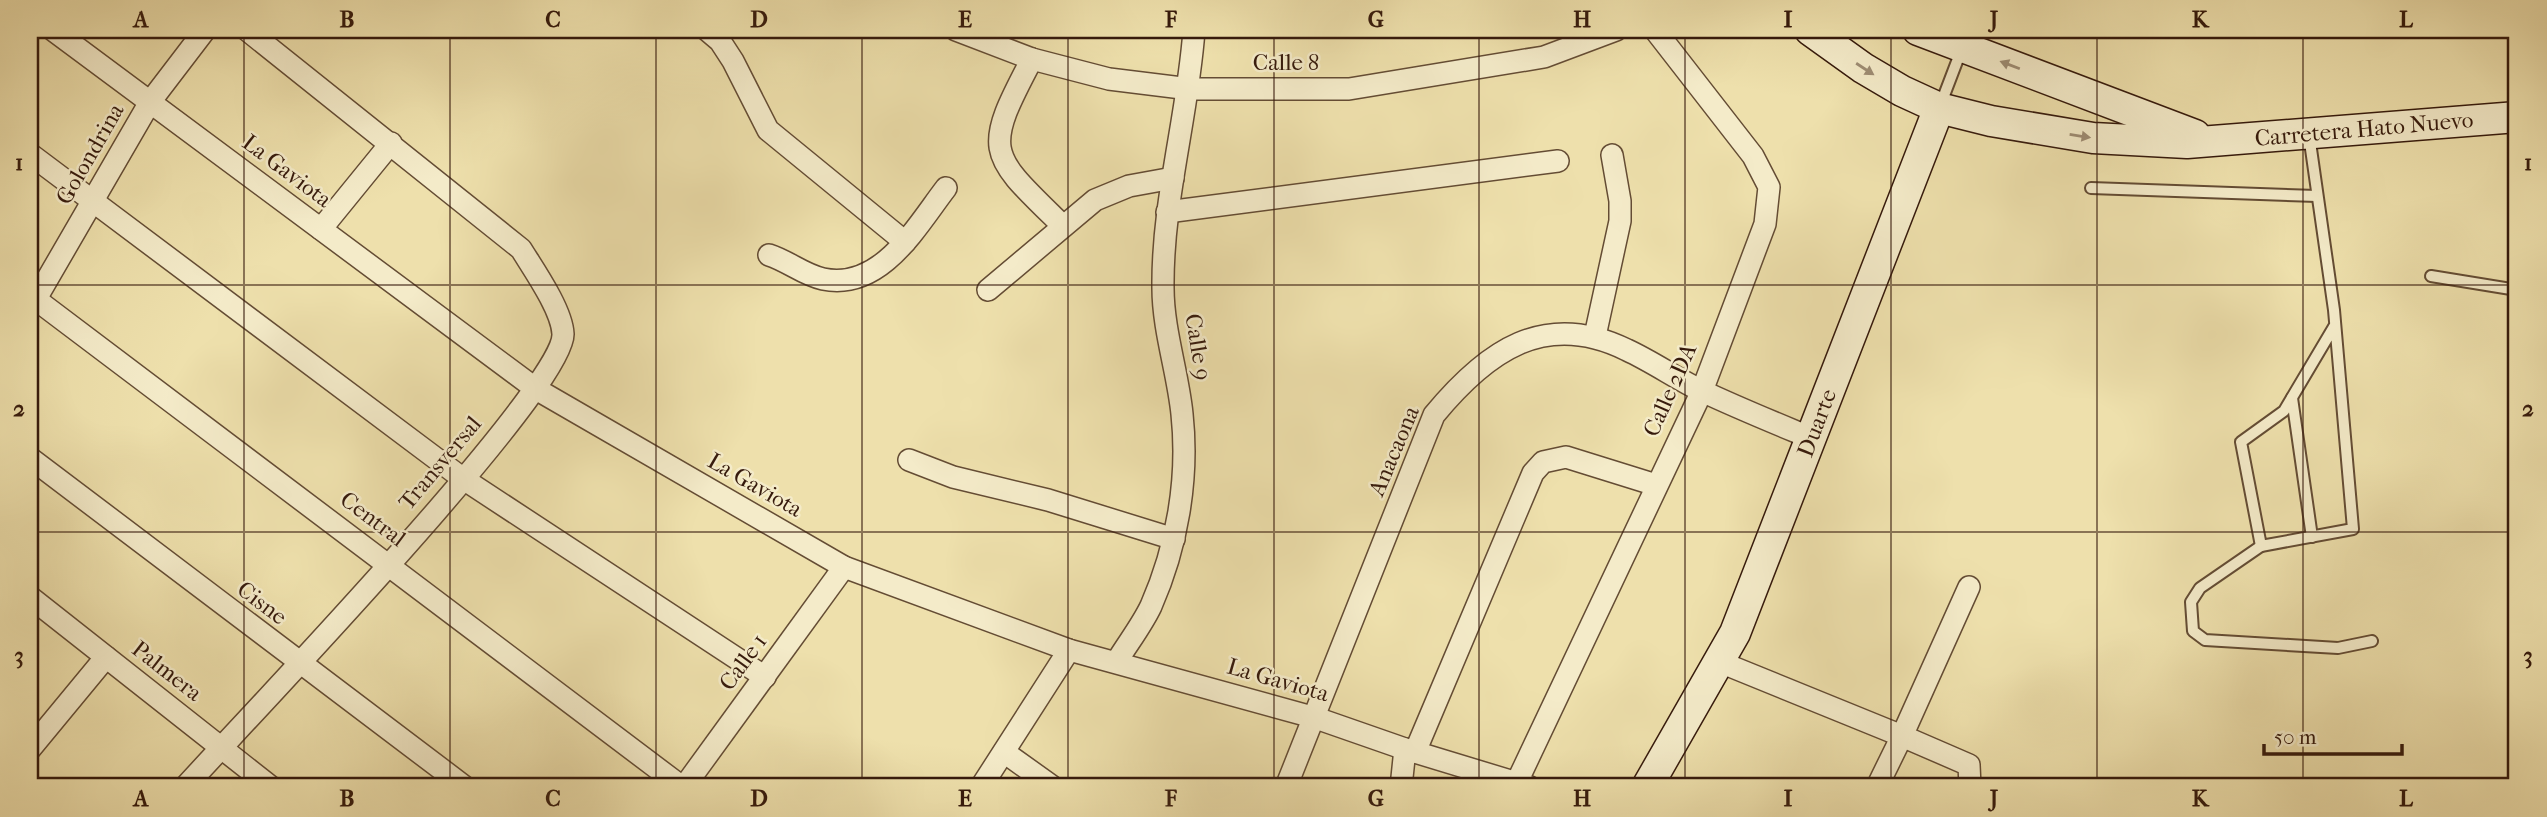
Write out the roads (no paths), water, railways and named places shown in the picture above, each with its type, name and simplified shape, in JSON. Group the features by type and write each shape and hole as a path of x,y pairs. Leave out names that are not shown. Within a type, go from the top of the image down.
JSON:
{"main road":[{"name":"Carretera Hato Nuevo","path":"1810,30 1872,74 1939,108 1991,121 2093,138 2211,141 2517,117"},
{"name":"Carretera Hato Nuevo","path":"1918,30 1966,38 2211,141"},
{"name":"Duarte","path":"1647,787 1735,633 1939,108"}],"street":[{"name":"La Gaviota","path":"53,30 536,389 844,567 1069,650 1118,661 1316,718 1410,751 1524,786"},
{"name":"Golondrina","path":"32,302 150,102 205,30"},
{"path":"247,30 391,144 321,229"},
{"path":"707,30 720,41 733,61 768,130 905,242"},
{"name":"Calle 8","path":"956,30 1032,59 1108,79 1190,89 1349,89 1544,57 1616,30"},
{"name":"Calle 9","path":"1118,661 1150,608 1174,540 1183,476 1182,415 1163,290 1167,212 1190,89 1194,30"},
{"name":"Calle 2DA","path":"1524,786 1656,485 1702,391 1765,224 1769,187 1753,156 1655,30"},
{"path":"1032,59 1006,108 997,140 1013,177 1063,226"},
{"name":"Transversal","path":"185,787 390,565 536,389 560,348 563,335 559,319 521,249 391,144"},
{"path":"30,154 462,478 765,677"},
{"path":"1595,337 1620,221 1620,201 1612,155"},
{"path":"1167,212 1558,161"},
{"path":"988,290 1104,195 1173,178"},
{"path":"769,256 821,279 851,279 879,267 905,242 946,188"},
{"name":"Central","path":"32,302 390,565 683,787"},
{"name":"Anacaona","path":"1286,787 1316,718 1434,415 1457,387 1511,344 1549,335 1595,337 1627,349 1702,391 1811,438"},
{"path":"1401,787 1410,751 1533,473 1543,462 1566,457 1656,485"},
{"name":"Cisne","path":"30,458 465,787"},
{"path":"909,460 953,477 1048,500 1174,540"},
{"name":"Calle 1","path":"683,787 844,567"},
{"path":"1877,787 1969,587"},
{"name":"Palmera","path":"30,597 271,787"},
{"path":"981,787 1069,650"},
{"path":"30,749 106,657"},
{"path":"1720,662 1969,765 1970,787"},
{"path":"1003,752 1053,787"}],"lane":[{"name":"Duarte","path":"1939,108 1966,38"},
{"path":"2308,132 2335,325 2353,529 2261,546 2200,588 2191,602 2193,631 2205,640 2338,648 2372,641"},
{"path":"2091,188 2317,196"},
{"path":"2431,276 2517,290"},
{"path":"2261,546 2241,442 2284,411 2335,325"},
{"path":"2292,398 2312,537"}]}
